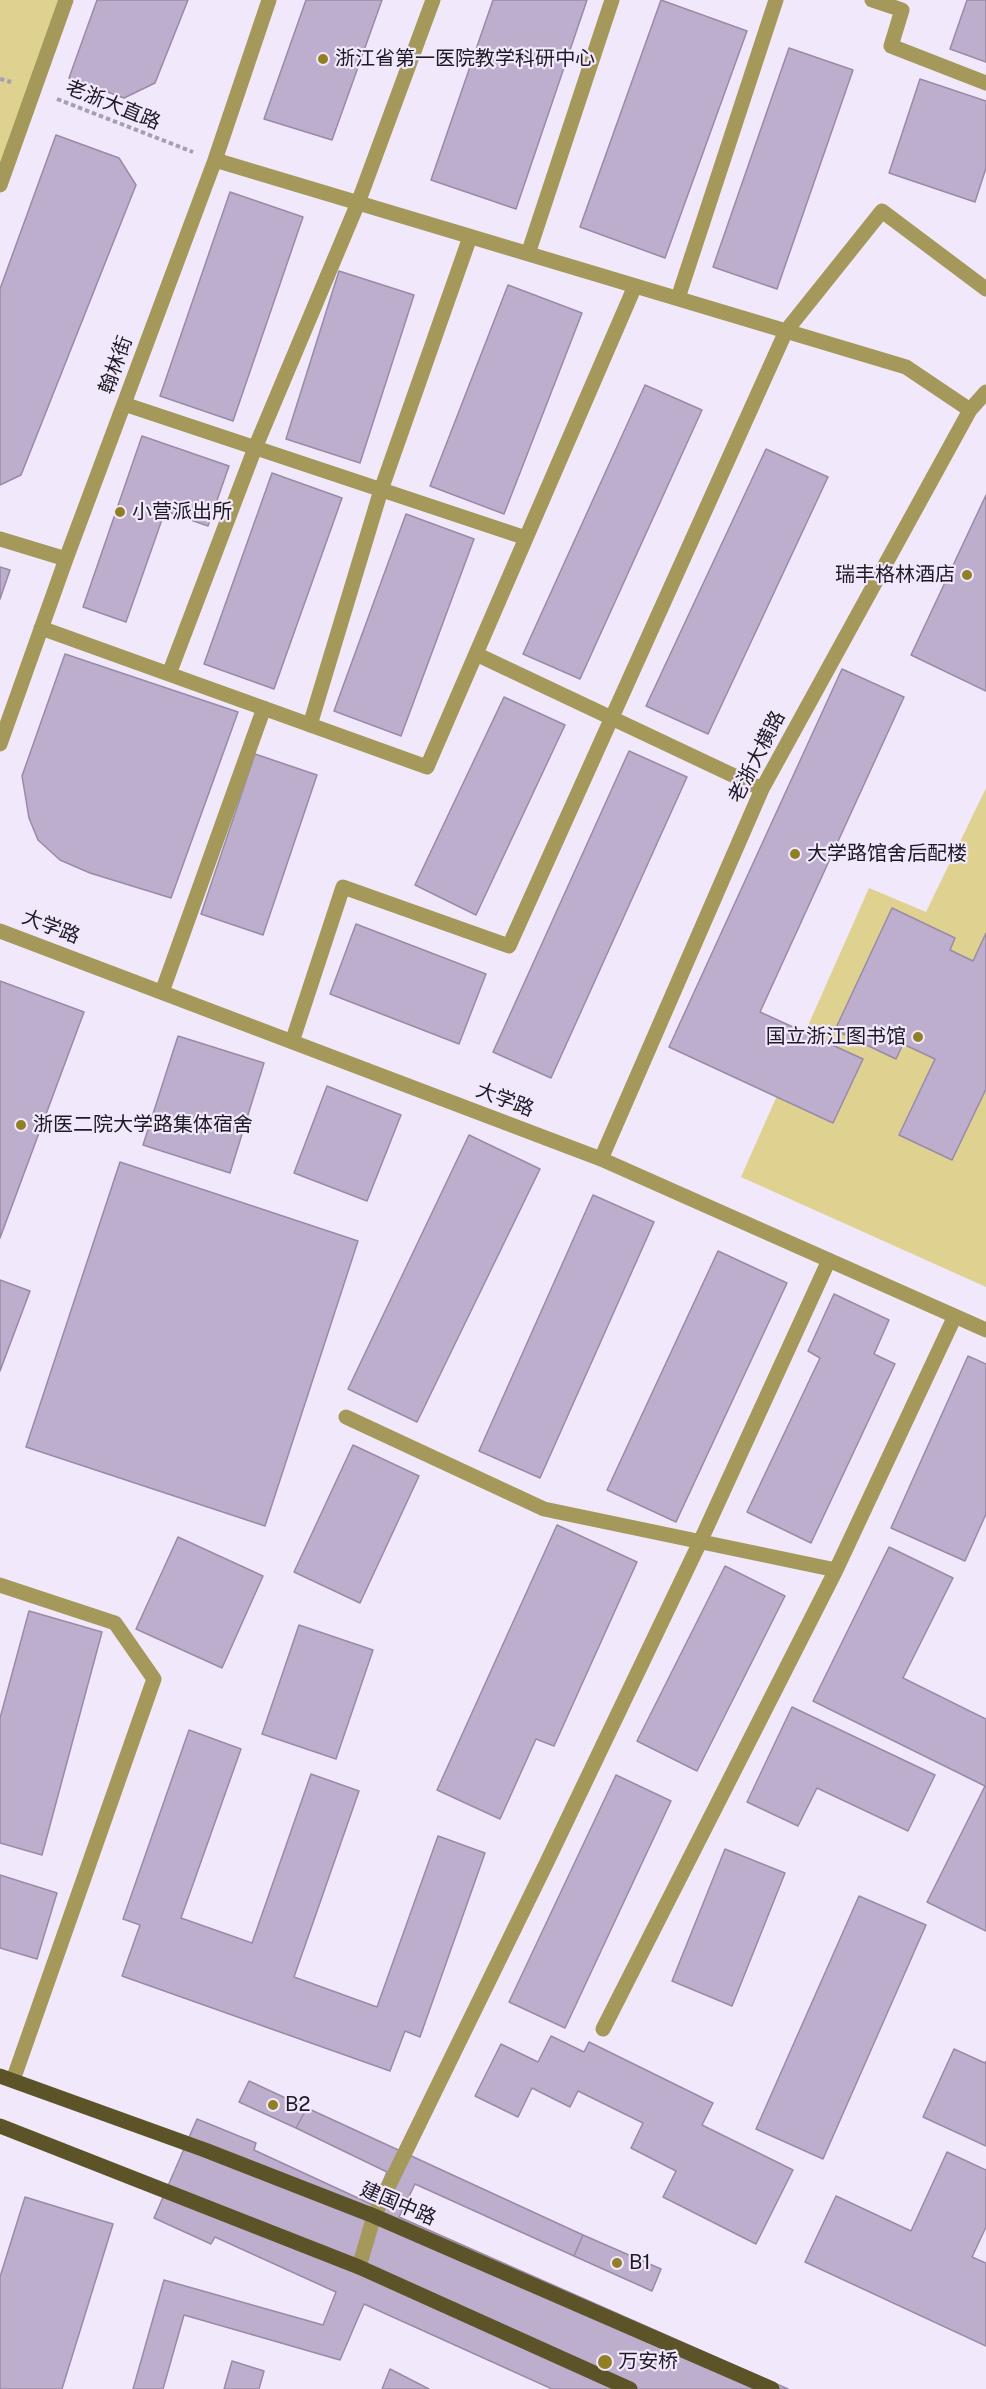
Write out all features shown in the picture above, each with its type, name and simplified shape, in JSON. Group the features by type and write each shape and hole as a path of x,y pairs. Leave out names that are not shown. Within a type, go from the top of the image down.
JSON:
{"main road":[{"name":"建国中路","path":"6,2078 205,2150 375,2216 772,2389"},
{"path":"0,2126 359,2267 630,2389"}],"street":[{"path":"0,185 66,0"},
{"name":"翰林街","path":"0,744 66,559 215,160 270,0"},
{"path":"169,674 255,448 358,203 433,0"},
{"path":"528,254 612,0"},
{"path":"678,298 776,0"},
{"path":"873,0 902,10 891,46 986,83"},
{"path":"215,160 906,367 970,410"},
{"path":"292,1042 343,887 509,946 786,331 882,211 986,289"},
{"path":"310,725 381,490 470,237"},
{"path":"41,628 427,767 635,286"},
{"name":"老浙大横路","path":"601,1159 762,789 970,410 986,392"},
{"path":"124,404 526,538"},
{"path":"0,539 66,559"},
{"path":"476,654 762,789"},
{"path":"162,992 264,708"},
{"name":"大学路","path":"0,931 601,1159 986,1330"},
{"path":"359,2267 375,2216 700,1542 829,1260"},
{"path":"603,2029 836,1570 955,1316"},
{"path":"346,1417 544,1509 836,1570"},
{"path":"0,1585 115,1623 154,1679 6,2078"}],"path":[{"name":"老浙大直路","path":"0,79 215,160"}],"shaded area":[{"path":"0,0 66,0 0,185"},
{"path":"986,788 986,1287 741,1177 869,888 926,912"}],"building":[{"path":"97,0 188,0 155,83 124,98 69,78"},
{"name":"浙江省第一医院教学科研中心","path":"306,0 382,0 332,140 264,119"},
{"path":"493,0 587,0 516,209 431,180"},
{"path":"661,0 747,31 665,258 580,227"},
{"path":"967,0 986,0 986,62 950,49"},
{"path":"789,48 853,70 777,289 713,267"},
{"path":"920,79 986,101 986,168 975,202 889,173"},
{"path":"56,135 119,158 136,185 21,475 0,485 0,289"},
{"path":"230,192 303,217 233,421 160,396"},
{"path":"339,271 414,295 360,463 286,439"},
{"path":"508,285 582,313 504,514 430,486"},
{"path":"645,385 702,410 580,679 523,654"},
{"path":"142,436 229,466 208,526 165,511 126,622 83,607"},
{"path":"766,449 828,477 708,734 646,706"},
{"path":"272,473 342,498 274,689 204,664"},
{"name":"瑞丰格林酒店","path":"986,495 986,691 911,655"},
{"path":"406,514 474,539 401,736 334,711"},
{"path":"0,567 10,570 0,599"},
{"path":"65,654 238,712 171,898 90,873 60,860 38,840 29,818 22,776"},
{"name":"大学路馆舍后配楼","path":"842,669 904,697 760,1012 863,1059 833,1123 669,1047"},
{"path":"504,697 565,725 476,915 415,885"},
{"path":"629,751 687,777 551,1078 493,1052"},
{"path":"255,754 317,775 263,935 201,914"},
{"name":"国立浙江图书馆","path":"892,908 955,938 950,950 973,961 986,933 986,1089 952,1160 899,1135 935,1059 903,1044 896,1059 835,1030"},
{"path":"356,924 486,974 459,1044 330,994"},
{"name":"浙医二院大学路集体宿舍","path":"0,981 84,1012 0,1238"},
{"path":"178,1036 264,1063 230,1173 143,1145"},
{"path":"327,1086 401,1115 367,1201 294,1173"},
{"path":"469,1135 540,1169 417,1422 348,1389"},
{"path":"120,1162 358,1241 265,1526 26,1447"},
{"path":"593,1195 654,1222 540,1478 479,1451"},
{"path":"718,1251 787,1283 676,1522 607,1490"},
{"path":"0,1280 30,1291 0,1371"},
{"path":"834,1294 889,1320 874,1354 895,1364 811,1543 747,1512 820,1358 808,1351"},
{"path":"968,1356 986,1364 986,1514 965,1561 891,1528"},
{"path":"353,1445 419,1476 360,1603 294,1572"},
{"path":"557,1525 637,1562 554,1746 536,1739 500,1819 437,1790"},
{"path":"178,1537 263,1576 222,1668 136,1629"},
{"path":"889,1547 953,1578 903,1678 986,1719 986,1931 927,1902 985,1786 813,1701"},
{"path":"725,1566 785,1596 697,1771 637,1741"},
{"path":"29,1611 102,1632 42,1855 0,1843 0,1718"},
{"path":"299,1625 373,1650 336,1759 262,1734"},
{"path":"792,1707 935,1775 908,1831 817,1788 798,1826 747,1802"},
{"path":"189,1730 241,1749 181,1918 252,1943 311,1774 359,1791 294,1977 377,2007 438,1836 485,1853 420,2037 405,2031 390,2071 122,1976 140,1925 123,1919"},
{"path":"616,1775 671,1801 565,2028 509,2002"},
{"path":"725,1849 785,1873 732,2006 672,1981"},
{"path":"0,1875 57,1893 37,1959 0,1948"},
{"path":"859,1896 926,1925 823,2159 756,2129"},
{"path":"551,2036 584,2052 589,2042 713,2103 702,2125 793,2170 756,2244 663,2197 676,2171 631,2148 643,2123 578,2091 570,2107 532,2088 518,2117 475,2096 501,2044 538,2062"},
{"path":"954,2049 985,2063 986,2061 986,2146 923,2117"},
{"name":"B2","path":"249,2081 307,2108 296,2128 239,2102"},
{"name":"万安桥","path":"307,2108 583,2235 574,2256 415,2184 399,2217 788,2389 552,2389 364,2304 340,2360 184,2315 163,2389 133,2389 164,2280 323,2325 336,2292 215,2237 211,2244 154,2218 197,2119 256,2143 254,2150 373,2205 387,2172 296,2128"},
{"path":"947,2152 986,2170 986,2227 972,2257 986,2263 986,2346 805,2262 836,2196 911,2231"},
{"path":"25,2197 113,2224 62,2389 0,2389 0,2277"},
{"name":"B1","path":"583,2235 661,2269 652,2291 574,2256"},
{"path":"232,2361 264,2371 259,2389 224,2389"},
{"path":"390,2369 429,2389 382,2389"}],"place":[{"name":"浙江省第一医院教学科研中心","path":"323,59"},
{"name":"小营派出所","path":"120,512"},
{"name":"瑞丰格林酒店","path":"967,575"},
{"name":"大学路馆舍后配楼","path":"795,854"},
{"name":"国立浙江图书馆","path":"918,1037"},
{"name":"浙医二院大学路集体宿舍","path":"21,1125"},
{"name":"B2","path":"273,2105"},
{"name":"B1","path":"617,2263"},
{"name":"万安桥","path":"605,2362"}]}
